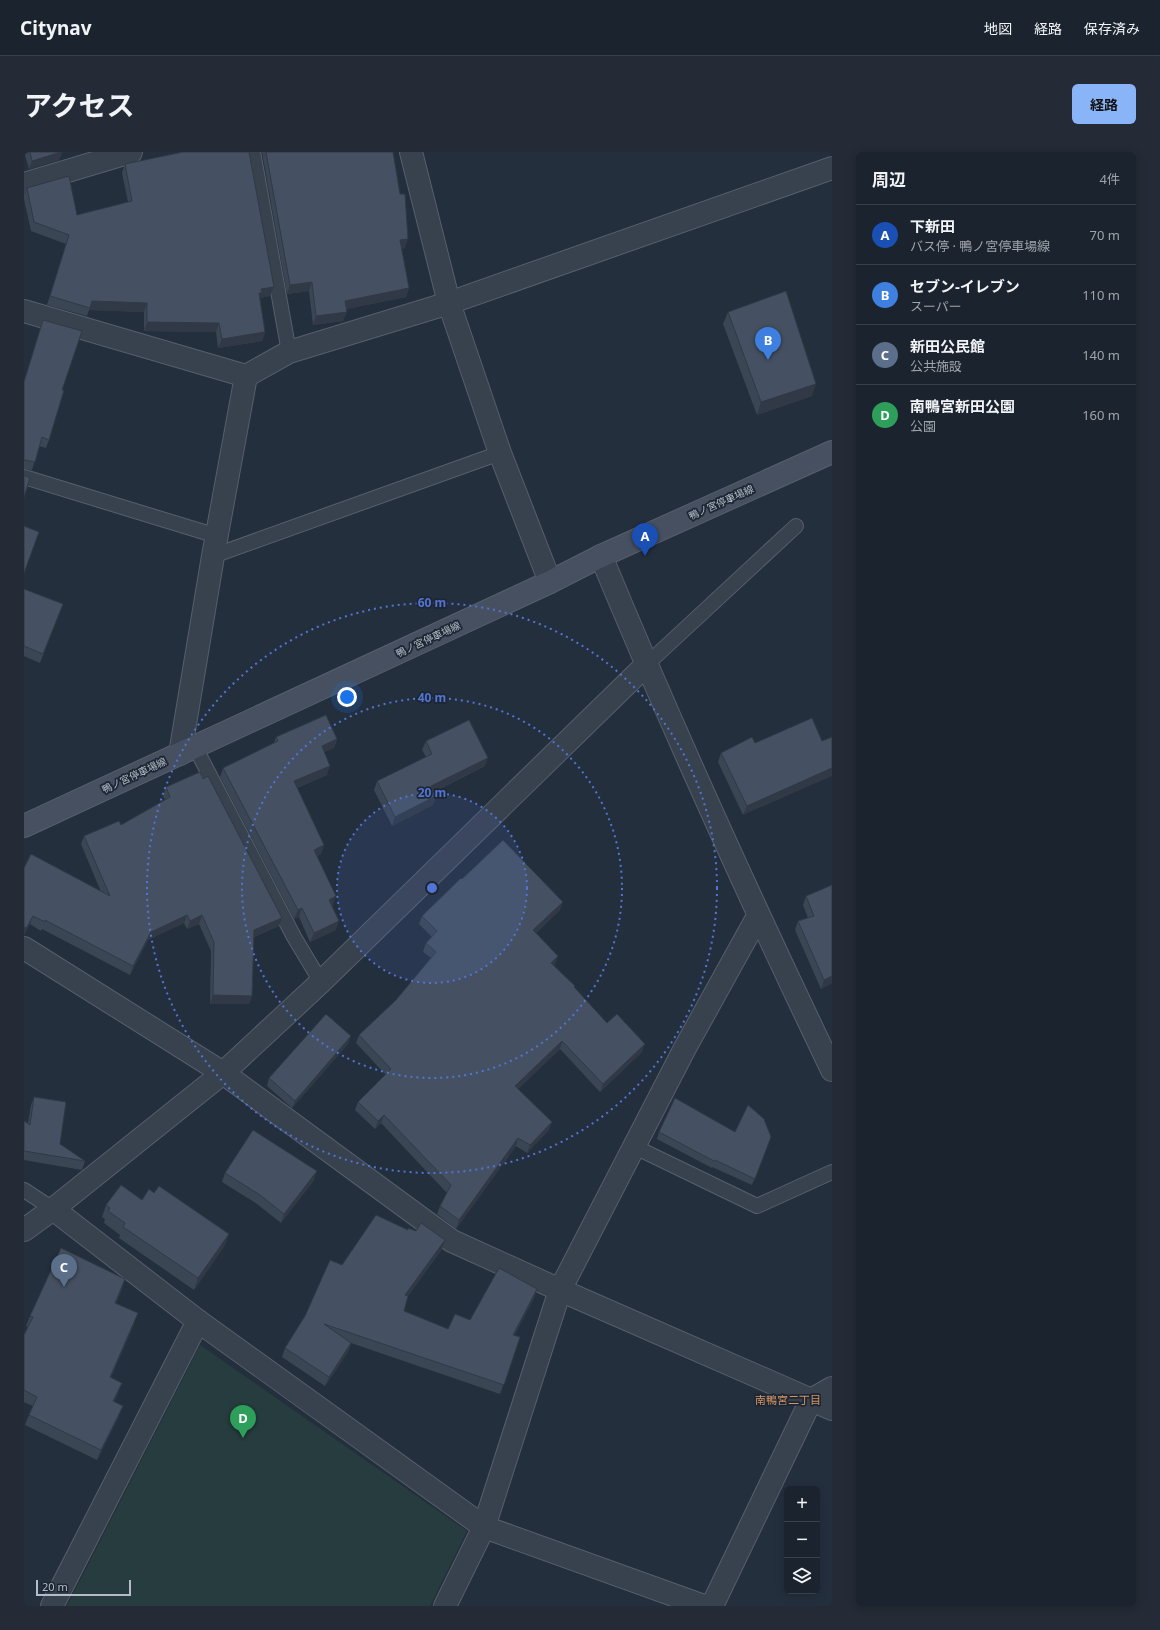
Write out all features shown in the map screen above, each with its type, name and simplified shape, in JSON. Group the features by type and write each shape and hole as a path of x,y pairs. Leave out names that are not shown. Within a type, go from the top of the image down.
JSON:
{"main road":[{"name":"鴨ノ宮停車場線","path":"24,826 550,582 601,556 832,452"}],"street":[{"path":"24,184 131,152"},
{"path":"411,152 449,303 500,453 550,582"},
{"path":"24,311 246,376 289,352 449,303 832,168"},
{"path":"188,751 215,546 246,376"},
{"path":"601,556 646,664 758,916 832,1070"},
{"path":"24,1230 53,1209 223,1073 321,982 646,664"},
{"path":"445,1606 484,1527 560,1290 685,1048 758,916"},
{"path":"24,948 223,1073 452,1241 832,1409"},
{"path":"53,1209 198,1321 484,1527 704,1606"},
{"path":"52,1606 198,1321"},
{"path":"712,1606 811,1400 832,1388"}],"lane":[{"path":"253,152 289,352"},
{"path":"24,477 215,546 500,453"},
{"path":"646,664 796,526"},
{"path":"188,751 321,982"},
{"path":"635,1147 756,1206 832,1172"},
{"path":"24,1190 53,1209"}],"green space":[{"path":"200,1345 467,1531 430,1606 67,1606"}],"building":[{"path":"30,152 61,152 32,161"},
{"path":"183,152 249,152 274,287 261,289 262,293 259,293 265,332 222,339 219,323 147,322 147,303 92,301 90,308 50,296 69,235 34,222 27,188 69,176 77,215 132,201 125,164"},
{"path":"266,152 393,152 400,194 405,194 408,239 400,240 409,288 345,301 347,312 316,316 312,282 290,285"},
{"path":"786,291 816,384 761,402 728,312"},
{"path":"43,320 82,331 62,390 64,390 49,440 42,437 35,462 24,461 24,382"},
{"path":"24,475 30,478 24,497"},
{"path":"24,526 39,532 24,573"},
{"path":"24,589 63,604 43,654 24,646"},
{"path":"326,715 337,739 322,746 330,766 294,781 324,845 314,850 336,896 329,900 339,921 314,933 302,908 298,910 223,768 278,741 276,737"},
{"path":"812,718 822,741 832,737 832,768 747,806 721,753 752,737 755,743"},
{"path":"469,720 488,758 431,786 436,796 395,817 377,781 432,754 426,741"},
{"path":"200,772 203,779 208,776 282,918 254,930 252,996 213,995 214,942 202,915 190,921 187,915 151,932 133,966 45,920 45,922 33,916 27,927 24,928 24,868 31,854 110,896 84,836 119,821 121,825 170,797 166,787"},
{"path":"503,840 563,902 533,930 558,956 551,963 575,986 574,987 607,1023 617,1014 645,1044 603,1084 562,1041 515,1086 552,1122 530,1145 518,1138 459,1220 440,1206 451,1185 384,1115 378,1121 358,1102 391,1069 359,1035 396,1000 436,952 426,943 437,931 422,916"},
{"path":"832,885 832,976 824,980 798,921 814,916 806,896"},
{"path":"326,1014 351,1036 295,1101 269,1078"},
{"path":"34,1097 66,1102 60,1144 85,1161 24,1151 24,1121 30,1125"},
{"path":"675,1098 735,1132 748,1105 764,1119 771,1137 755,1179 715,1160 714,1161 659,1132"},
{"path":"253,1130 317,1171 284,1214 260,1195 225,1173"},
{"path":"121,1185 142,1200 149,1189 154,1193 159,1186 229,1234 198,1278 123,1227 125,1223 108,1211 110,1208 106,1205"},
{"path":"376,1215 408,1230 408,1228 416,1231 421,1223 445,1240 405,1295 408,1296 404,1311 448,1329 455,1314 470,1320 499,1268 537,1289 513,1335 520,1337 504,1385 324,1324 351,1343 329,1377 285,1348 305,1316 330,1260 342,1265"},
{"path":"61,1248 125,1279 115,1303 138,1313 110,1377 122,1383 113,1401 123,1406 101,1450 29,1415 37,1397 24,1390 24,1335 33,1317 30,1316"}],"place":[{"name":"セブン-イレブン","path":"768,360"},
{"name":"下新田","path":"645,556"},
{"name":"新田公民館","path":"64,1287"},
{"name":"南鴨宮新田公園","path":"243,1438"}],"district":[{"name":"南鴨宮二丁目","path":"788,1399"}]}
